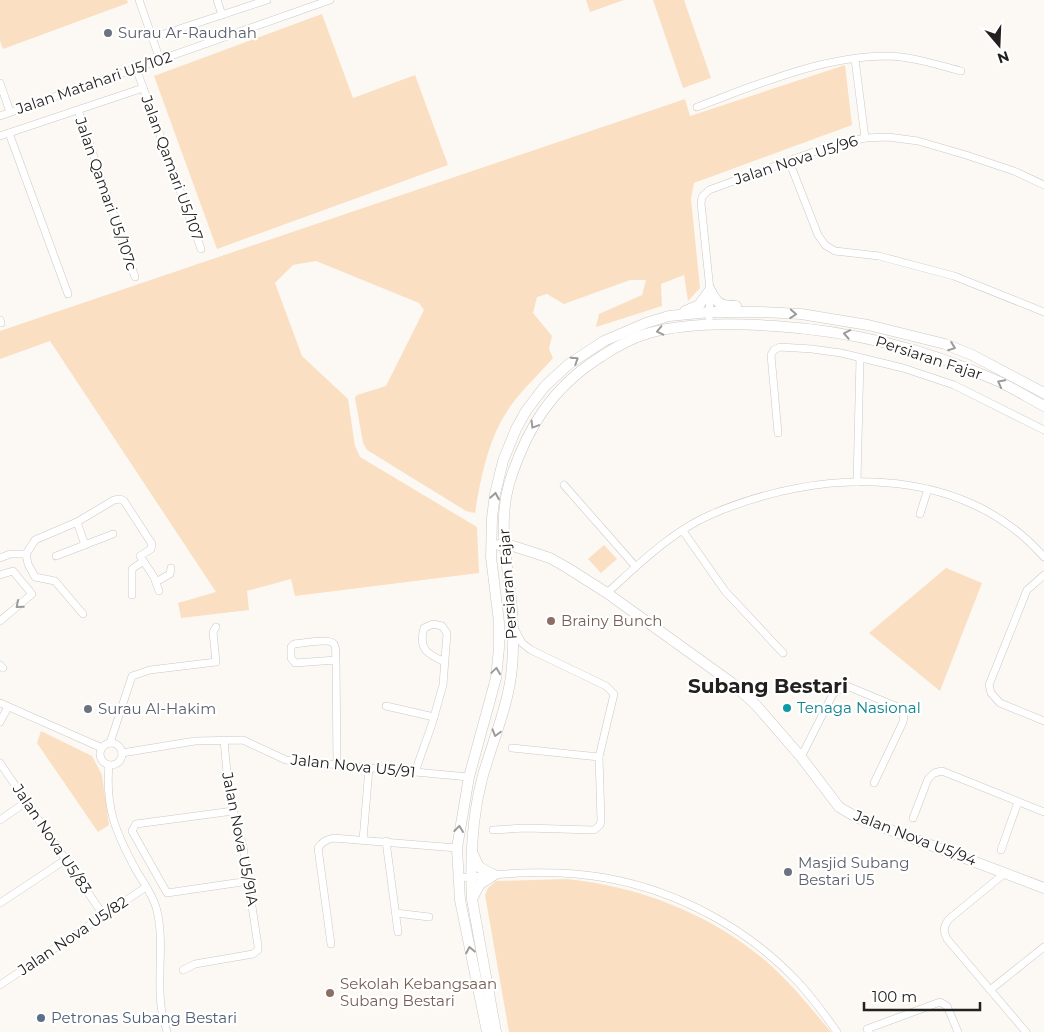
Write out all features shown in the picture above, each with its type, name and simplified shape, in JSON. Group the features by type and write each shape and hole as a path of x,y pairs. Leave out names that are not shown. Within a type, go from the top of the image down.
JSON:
{"main road":[{"path":"487,1032 460,900 457,848 469,777 496,678 499,622 491,545 495,494 504,461 526,411 545,386 569,364 604,341 646,323 699,305 710,290 717,302 724,306 742,307 760,312"},
{"path":"669,316 710,312 760,312 801,314 868,325 945,344 972,355 1044,393"},
{"name":"Persiaran Fajar","path":"496,1032 472,898 471,877 475,812 482,779 508,692 512,668 512,621 503,519 508,487 527,438 546,405 566,382 588,364 629,340 649,333 670,328 709,325 759,325 838,332 901,346 994,379 1044,406"},
{"path":"503,519 507,534 511,540 525,550"},
{"name":"Jalan Nova U5/94","path":"491,545 513,546 550,558 566,566 607,593 732,683 756,705 801,757 840,807 856,817 1044,888"},
{"path":"505,558 525,550"},
{"path":"472,850 479,867 494,875 480,884 472,898"}],"street":[{"path":"139,0 160,60"},
{"path":"217,0 222,15"},
{"path":"152,38 267,0"},
{"name":"Jalan Matahari U5/102","path":"0,116 330,0"},
{"path":"697,107 802,68 824,63 890,56 920,60 961,71"},
{"path":"855,59 865,138"},
{"name":"Jalan Qamari U5/107","path":"136,68 201,249"},
{"path":"0,83 10,112"},
{"name":"Jalan Qamari U5/107","path":"0,136 143,88"},
{"name":"Jalan Qamari U5/107c","path":"78,110 135,278"},
{"path":"9,133 68,294"},
{"name":"Jalan Nova U5/96","path":"709,325 710,290 701,203 702,198 709,190 830,146 865,138 918,141 966,154 1014,171 1044,185"},
{"path":"789,161 818,235 825,245 836,251 879,256 954,276 1044,312"},
{"path":"778,433 771,355 774,350 780,347 812,348 903,368 954,385 1044,430"},
{"path":"857,482 860,358"},
{"path":"607,593 636,567 683,531 710,516 770,495 806,486 857,482 908,484 928,489 983,508 1028,540 1044,557"},
{"path":"564,485 636,567"},
{"path":"920,514 928,489"},
{"path":"83,614 55,581 34,577 26,554 38,538 77,522 114,500 120,499 124,501 152,544 150,549 140,556 156,582 159,591"},
{"path":"77,522 85,545"},
{"path":"683,531 725,591 783,653"},
{"path":"56,556 113,534"},
{"path":"0,558 10,554 26,554"},
{"path":"132,595 132,569 142,562"},
{"path":"156,582 170,574 171,568"},
{"path":"0,575 13,571 32,594 0,621"},
{"path":"1044,575 1027,590 989,685 994,699 1000,703 1044,721"},
{"path":"512,621 518,637 530,650"},
{"path":"415,772 443,685 445,662 447,632 442,626 433,624 424,628 421,638 428,654 445,662"},
{"path":"109,765 100,757 102,748 110,743 132,676 150,670 216,662 213,632 216,627"},
{"path":"336,660 295,663 291,658 291,647 294,644 330,641 334,645 336,660 337,765"},
{"path":"493,830 525,828 594,830 600,825 601,820 599,756 614,694 606,686 530,650 524,649 520,651 512,668"},
{"path":"801,757 833,694 847,686 900,708 904,715 903,722 874,783"},
{"path":"0,703 102,748"},
{"path":"386,706 434,717"},
{"path":"0,722 8,707"},
{"name":"Jalan Nova U5/91A","path":"182,970 195,964 249,955 256,952 258,946 250,881 226,775 224,740"},
{"name":"Jalan Nova U5/91","path":"122,753 195,741 242,740 286,760 469,777"},
{"path":"109,765 118,762 122,753 119,747 110,743"},
{"path":"512,748 599,756"},
{"name":"Jalan Nova U5/83","path":"0,763 104,916"},
{"path":"109,765 109,800 114,826 153,899 157,912 160,938 161,1006 167,1032"},
{"path":"363,840 369,768"},
{"path":"912,818 928,778 934,773 942,771 1044,812"},
{"path":"0,820 26,802"},
{"path":"1000,850 1018,802"},
{"path":"233,812 136,824 132,828 133,834 167,893 250,881"},
{"path":"331,944 318,848 326,840 333,838 457,848"},
{"path":"386,842 398,932"},
{"path":"0,903 65,860"},
{"path":"458,878 552,873 605,878 644,887 694,906 758,946 798,982 837,1032"},
{"path":"1005,873 949,919 944,928 944,933 947,939 1026,1032"},
{"name":"Jalan Nova U5/82","path":"0,985 146,887"},
{"path":"396,913 429,917"},
{"path":"990,990 1044,947"},
{"path":"869,1032 867,1029 940,1002 947,1006 958,1032"}],"shaded area":[{"path":"0,0 127,0 128,3 3,49 0,41"},
{"path":"586,0 624,0 590,12"},
{"path":"653,0 684,0 711,78 683,88"},
{"path":"322,14 353,98 415,75 448,165 217,249 154,76"},
{"path":"845,65 852,125 694,183 691,199 700,288 688,301 684,275 661,284 662,306 596,327 599,314 642,295 646,280 630,280 564,304 547,294 537,297 533,313 552,336 549,349 553,358 512,404 497,429 483,470 475,513 466,511 367,450 363,443 355,398 357,395 386,386 424,310 419,303 316,261 293,265 275,283 302,356 348,399 355,446 360,457 477,527 479,573 295,596 291,579 247,591 249,610 181,618 178,603 216,592 50,341 0,359 0,331 685,99 690,116"},
{"path":"604,545 617,559 601,573 588,559"},
{"path":"946,568 982,583 940,691 869,633"},
{"path":"41,731 92,756 102,775 109,825 98,832 37,743"},
{"path":"566,879 620,888 673,905 698,916 745,945 767,962 831,1032 509,1032 485,895 488,888 496,881"}],"place":[{"name":"Surau Ar-Raudhah","path":"108,33"},
{"name":"Brainy Bunch","path":"551,621"},
{"name":"Tenaga Nasional","path":"787,708"},
{"name":"Surau Al-Hakim","path":"88,709"},
{"name":"Masjid Subang Bestari U5","path":"788,872"},
{"name":"Sekolah Kebangsaan Subang Bestari","path":"330,993"},
{"name":"Petronas Subang Bestari","path":"41,1018"}],"district":[{"name":"Subang Bestari","path":"768,686"}]}
